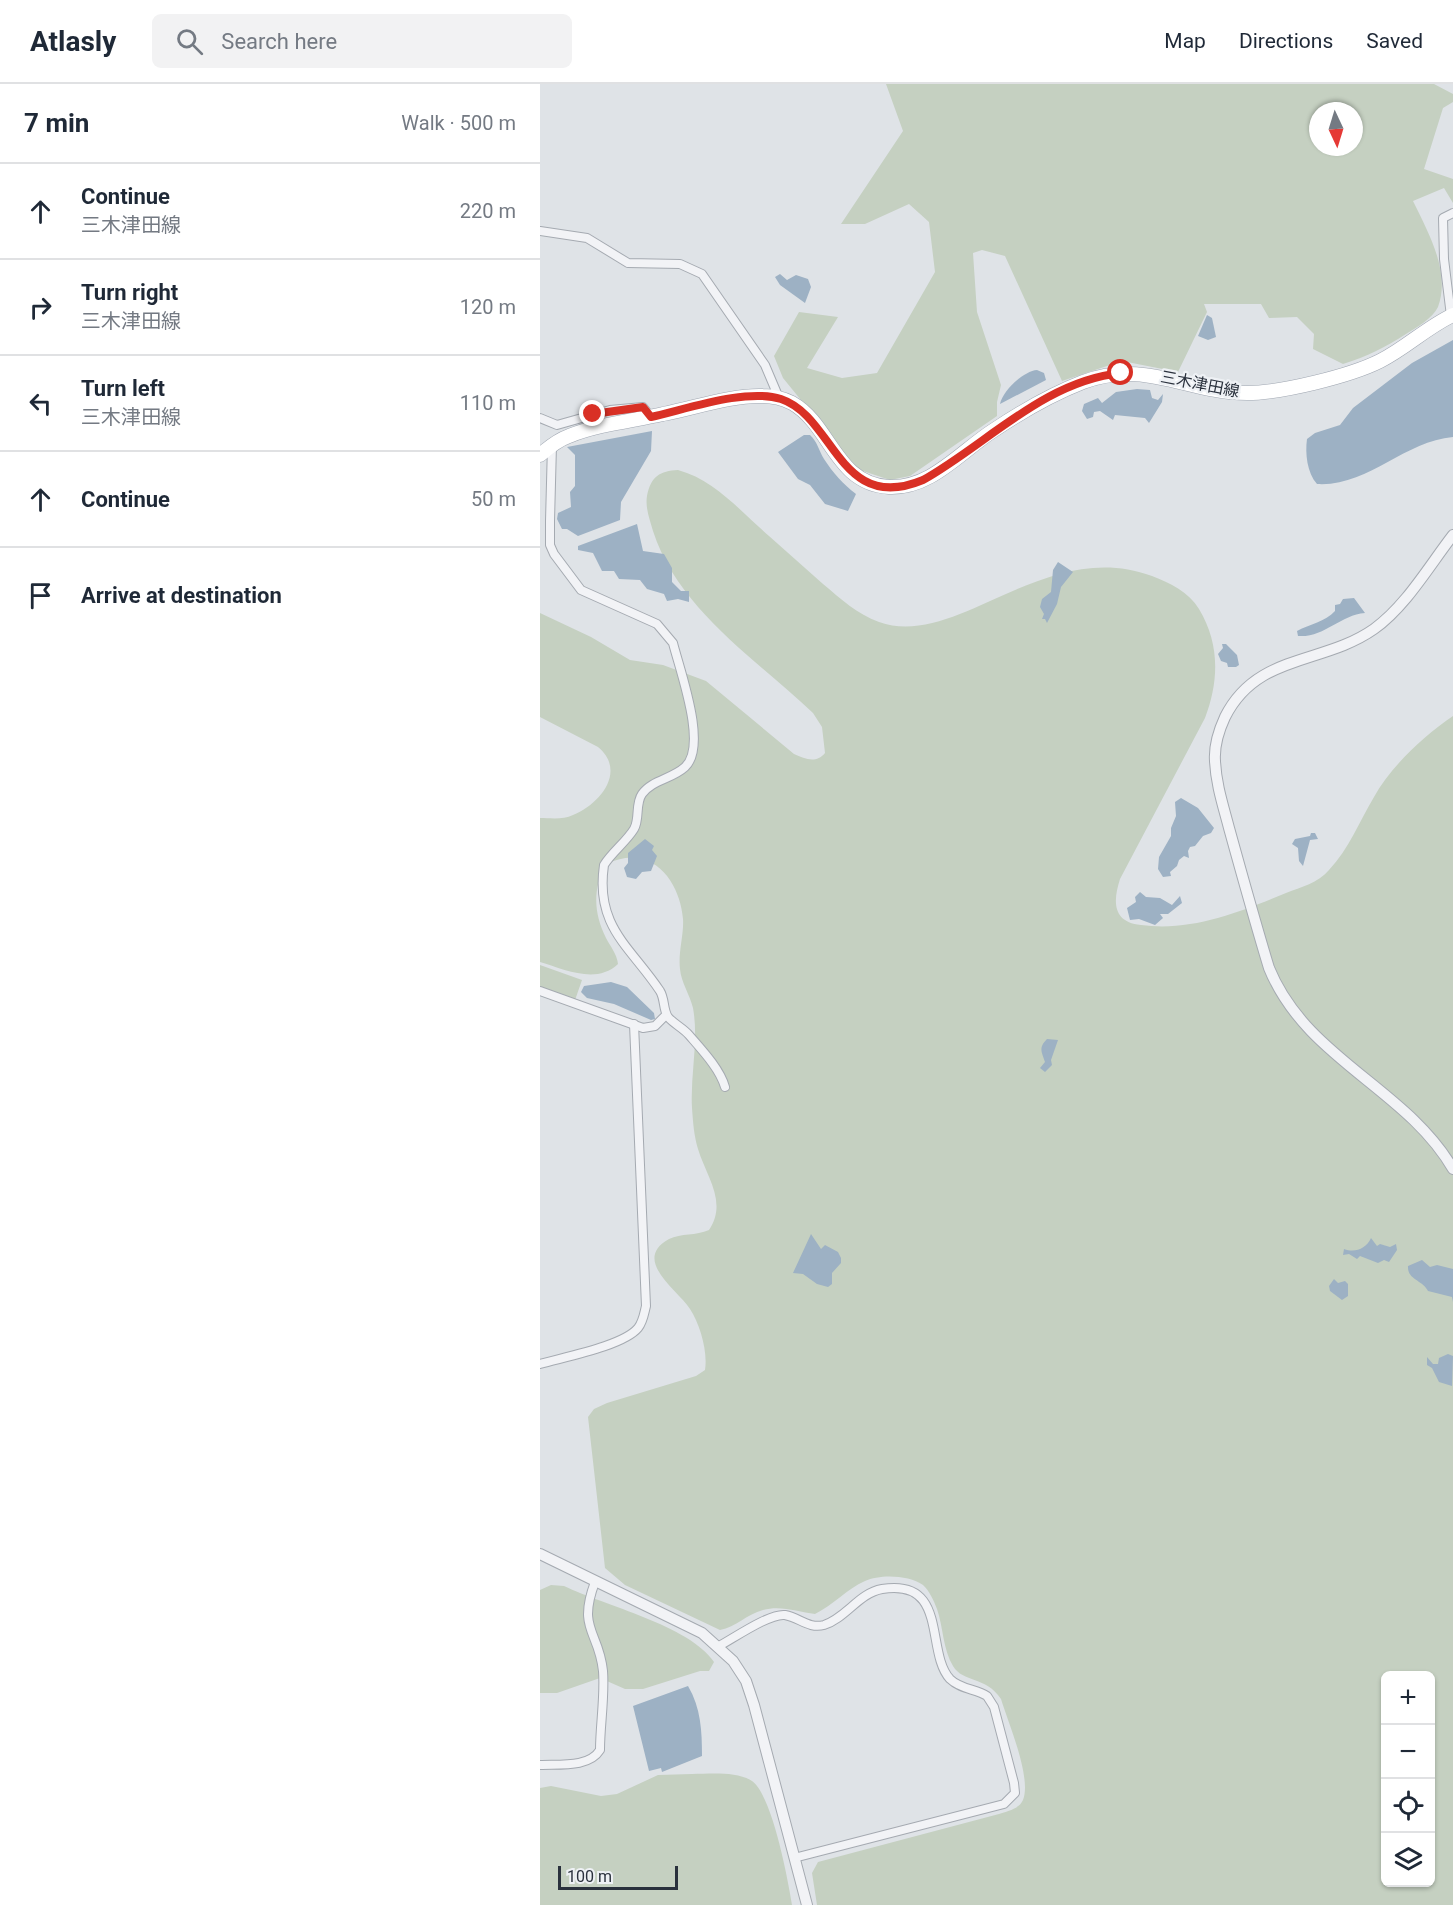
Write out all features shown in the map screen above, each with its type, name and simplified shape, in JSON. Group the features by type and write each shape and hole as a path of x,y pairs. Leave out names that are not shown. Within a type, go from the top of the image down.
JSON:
{"main road":[{"name":"三木津田線","path":"540,455 552,445 584,430 754,396 779,399 792,404 804,413 836,456 856,475 879,485 911,485 933,475 994,430 1064,390 1104,375 1147,374 1227,392 1249,393 1277,389 1361,369 1380,361 1452,315"}],"street":[{"path":"1452,315 1444,260 1443,218 1453,213"},
{"path":"540,231 587,238 628,263 680,264 702,274 765,365 779,399"},
{"path":"540,418 557,425 610,410 643,407 651,417"},
{"path":"552,445 549,521 550,545 554,554 581,590 657,624 666,632 673,643 692,720 695,748 691,760 675,774 650,785 641,795 634,828 610,856 603,872 605,900 613,932 662,994 666,1015 689,1034 722,1076 725,1088"},
{"path":"1453,535 1412,589 1373,629 1352,641 1266,673 1246,686 1232,702 1223,721 1214,758 1220,798 1269,968 1279,993 1298,1020 1323,1045 1427,1133 1453,1169"},
{"path":"540,991 643,1028 655,1026 666,1015"},
{"path":"540,1364 632,1334 644,1317 646,1306 634,1024"},
{"path":"540,1554 702,1633 719,1646 746,1681 807,1905"},
{"path":"540,1764 585,1762 595,1758 600,1750 603,1669 587,1618 588,1602 595,1582"},
{"path":"719,1646 774,1617 785,1615 817,1627 828,1624 870,1593 881,1589 909,1590 920,1596 927,1606 946,1673 958,1686 987,1696 994,1707 1014,1783 1015,1793 1004,1804 794,1858"}],"green space":[{"path":"886,84 1434,84 1453,94 1453,102 1443,108 1424,169 1453,179 1453,203 1444,188 1413,201 1436,252 1442,280 1438,307 1424,322 1383,348 1343,364 1313,349 1314,334 1297,317 1269,318 1261,304 1204,304 1207,312 1178,372 1122,361 1062,381 1005,256 982,250 973,253 977,312 1001,385 997,416 910,476 890,480 857,469 783,378 774,356 799,312 838,317 807,368 842,378 877,373 935,272 929,222 909,204 865,224 841,224 903,131"},
{"path":"678,470 716,489 843,601 879,622 909,626 940,621 1039,580 1075,570 1113,568 1152,576 1172,585 1190,598 1199,609 1211,636 1215,663 1213,690 1205,718 1120,879 1116,895 1117,909 1124,920 1131,923 1178,926 1215,919 1303,887 1320,878 1342,853 1381,785 1399,763 1431,732 1453,716 1453,1905 817,1905 812,1873 818,1862 999,1814 1019,1806 1025,1790 1022,1764 1001,1699 989,1687 963,1675 953,1666 947,1653 933,1599 923,1585 910,1579 878,1577 852,1588 815,1614 770,1609 757,1612 720,1630 625,1585 605,1568 588,1417 594,1409 607,1403 696,1376 705,1370 704,1347 697,1322 684,1301 661,1275 655,1256 658,1247 669,1239 709,1230 714,1220 716,1199 695,1134 692,1096 695,1020 692,1003 680,969 682,909 670,880 656,866 637,858 606,863 597,891 597,909 602,928 618,964 600,974 590,974 569,971 540,962 540,818 569,817 583,810 600,795 606,786 610,776 610,766 606,756 598,747 540,717 540,613 591,637 630,660 663,665 706,681 794,754 806,759 814,759 825,753 822,727 813,713 721,631 681,585 665,559 653,531 647,500 651,484 661,473"},
{"path":"540,965 582,980 574,1003 540,991"},
{"path":"551,1585 564,1586 666,1627 686,1637 714,1662 709,1671 700,1671 643,1689 625,1689 600,1678 557,1693 540,1693 540,1590"},
{"path":"723,1774 746,1778 759,1789 778,1838 792,1905 540,1905 540,1788 551,1786 601,1796 617,1794 658,1775"}],"water":[{"path":"780,274 787,280 796,275 808,279 811,287 805,303 780,285 775,277"},
{"path":"1207,315 1212,318 1216,337 1208,340 1198,336"},
{"path":"1453,340 1453,437 1418,446 1370,472 1353,478 1335,483 1317,484 1308,463 1307,439 1315,433 1340,425 1353,408 1412,363"},
{"path":"1037,370 1044,373 1046,380 1000,404 1005,393 1015,382"},
{"path":"1150,390 1152,398 1158,400 1163,394 1162,402 1149,423 1145,418 1115,415 1113,420 1100,411 1094,412 1093,417 1087,419 1082,411 1084,404 1098,398 1102,403 1116,392"},
{"path":"652,431 651,451 621,502 620,520 578,536 567,529 562,529 557,519 558,513 571,507 570,492 575,486 575,455 567,447"},
{"path":"804,435 812,437 831,469 856,494 848,511 825,504 810,485 798,479 778,452"},
{"path":"637,524 643,551 664,554 672,568 672,582 681,591 689,591 689,602 678,599 667,601 664,594 647,589 640,580 619,579 614,571 602,571 593,553 578,550 578,546"},
{"path":"1058,562 1073,572 1061,587 1057,604 1047,623 1045,619 1042,619 1044,614 1040,607 1042,599 1051,592 1053,570"},
{"path":"1354,598 1365,613 1348,618 1316,634 1298,636 1297,631 1331,615 1335,611 1335,605 1340,604 1343,599"},
{"path":"1222,644 1226,644 1237,655 1239,665 1228,667 1227,663 1221,661 1218,654 1223,648"},
{"path":"1181,798 1198,808 1214,828 1195,846 1190,847 1189,858 1184,856 1179,860 1177,866 1170,872 1171,876 1163,877 1158,869 1159,857 1171,836 1171,828 1176,816 1175,802"},
{"path":"1311,833 1315,833 1318,839 1310,840 1303,866 1299,861 1298,848 1292,844 1295,839 1310,836"},
{"path":"645,839 654,846 652,850 657,856 651,871 642,872 636,879 627,877 624,868 628,863 628,853"},
{"path":"1140,892 1146,897 1160,898 1172,905 1180,896 1182,903 1168,914 1160,914 1163,918 1155,925 1139,919 1130,920 1127,908 1136,902 1135,897"},
{"path":"611,982 627,987 654,1013 655,1019 651,1020 614,1004 587,998 581,992 584,986"},
{"path":"1047,1039 1058,1040 1051,1060 1052,1065 1045,1072 1040,1068 1045,1062 1042,1048"},
{"path":"811,1234 821,1249 825,1245 838,1252 841,1258 841,1263 832,1273 832,1284 828,1287 817,1284 803,1274 793,1273"},
{"path":"1371,1238 1377,1246 1380,1244 1390,1247 1396,1244 1397,1250 1389,1262 1384,1260 1378,1263 1360,1256 1357,1259 1349,1254 1343,1255 1344,1249 1352,1251 1360,1249"},
{"path":"1422,1260 1430,1267 1437,1265 1453,1269 1453,1302 1452,1297 1428,1291 1410,1274 1408,1266"},
{"path":"1334,1279 1338,1283 1345,1281 1348,1284 1348,1296 1342,1300 1330,1291 1329,1286"},
{"path":"1448,1354 1453,1356 1452,1386 1439,1382 1432,1368 1427,1365 1427,1357 1433,1364 1438,1364 1439,1358"},
{"path":"688,1686 696,1703 700,1720 702,1756 662,1772 661,1768 649,1771 633,1706"}],"route":[{"path":"593,414 643,407 648,410 651,417 754,396 779,399 792,404 814,423 836,456 849,470 864,479 890,487 911,485 933,475 994,430 1064,390 1104,375 1121,373"}]}
